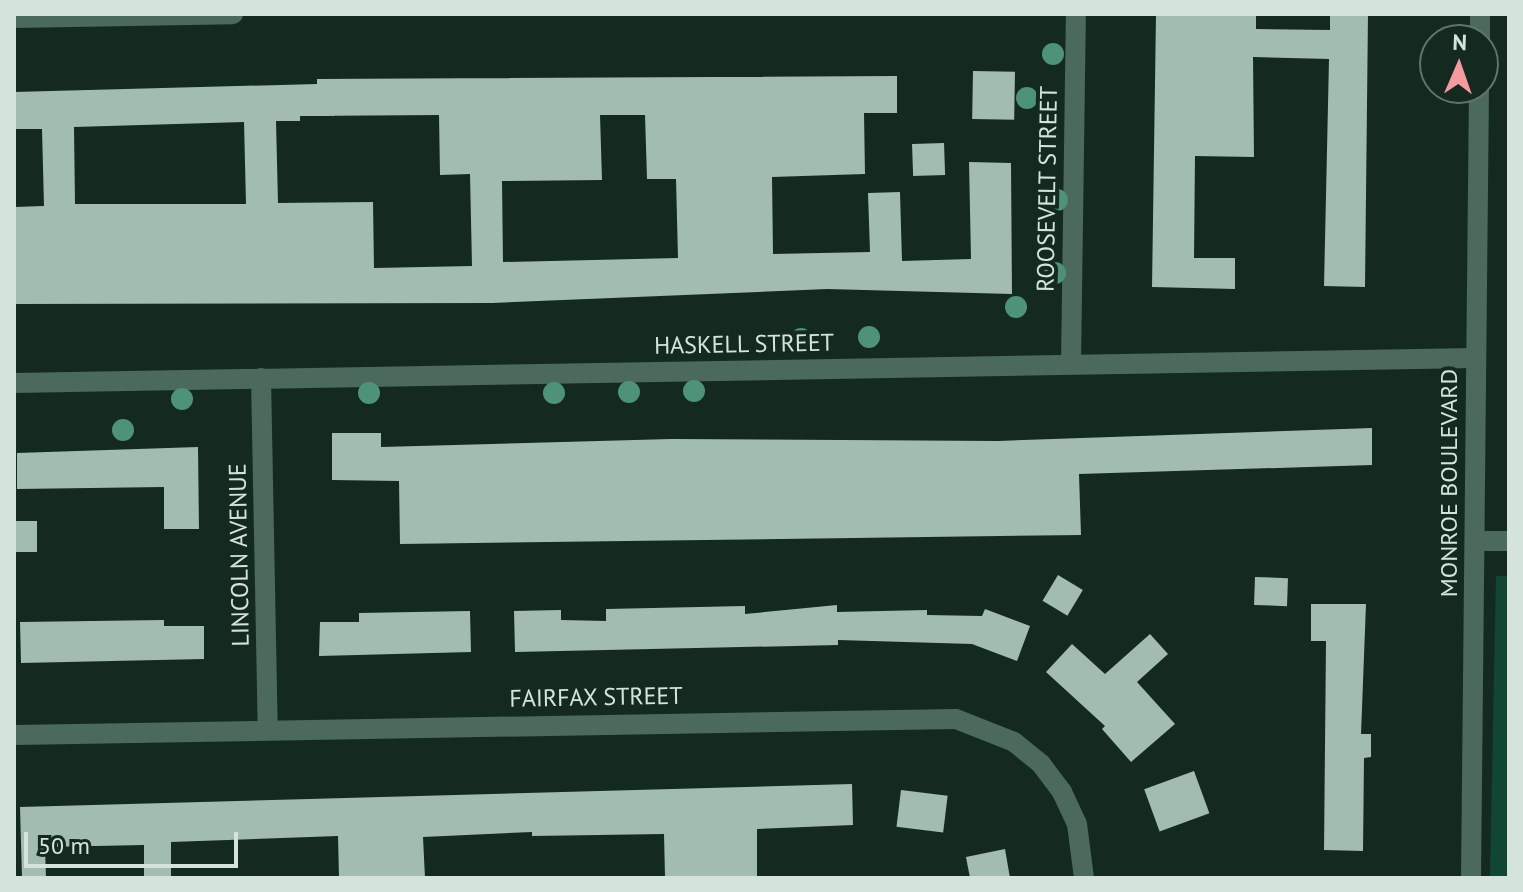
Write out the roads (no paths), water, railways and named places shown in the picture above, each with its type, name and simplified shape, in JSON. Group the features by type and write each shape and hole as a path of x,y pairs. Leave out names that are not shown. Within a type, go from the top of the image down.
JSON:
{"street":[{"path":"14,18 233,14"},
{"name":"ROOSEVELT STREET","path":"1071,364 1076,14"},
{"name":"MONROE BOULEVARD","path":"1471,878 1479,104"},
{"name":"HASKELL STREET","path":"14,383 1476,358"},
{"name":"LINCOLN AVENUE","path":"261,378 268,730"},
{"path":"1475,541 1509,541"},
{"name":"FAIRFAX STREET","path":"14,735 956,719 1014,742 1041,764 1077,824 1084,878"}]}
